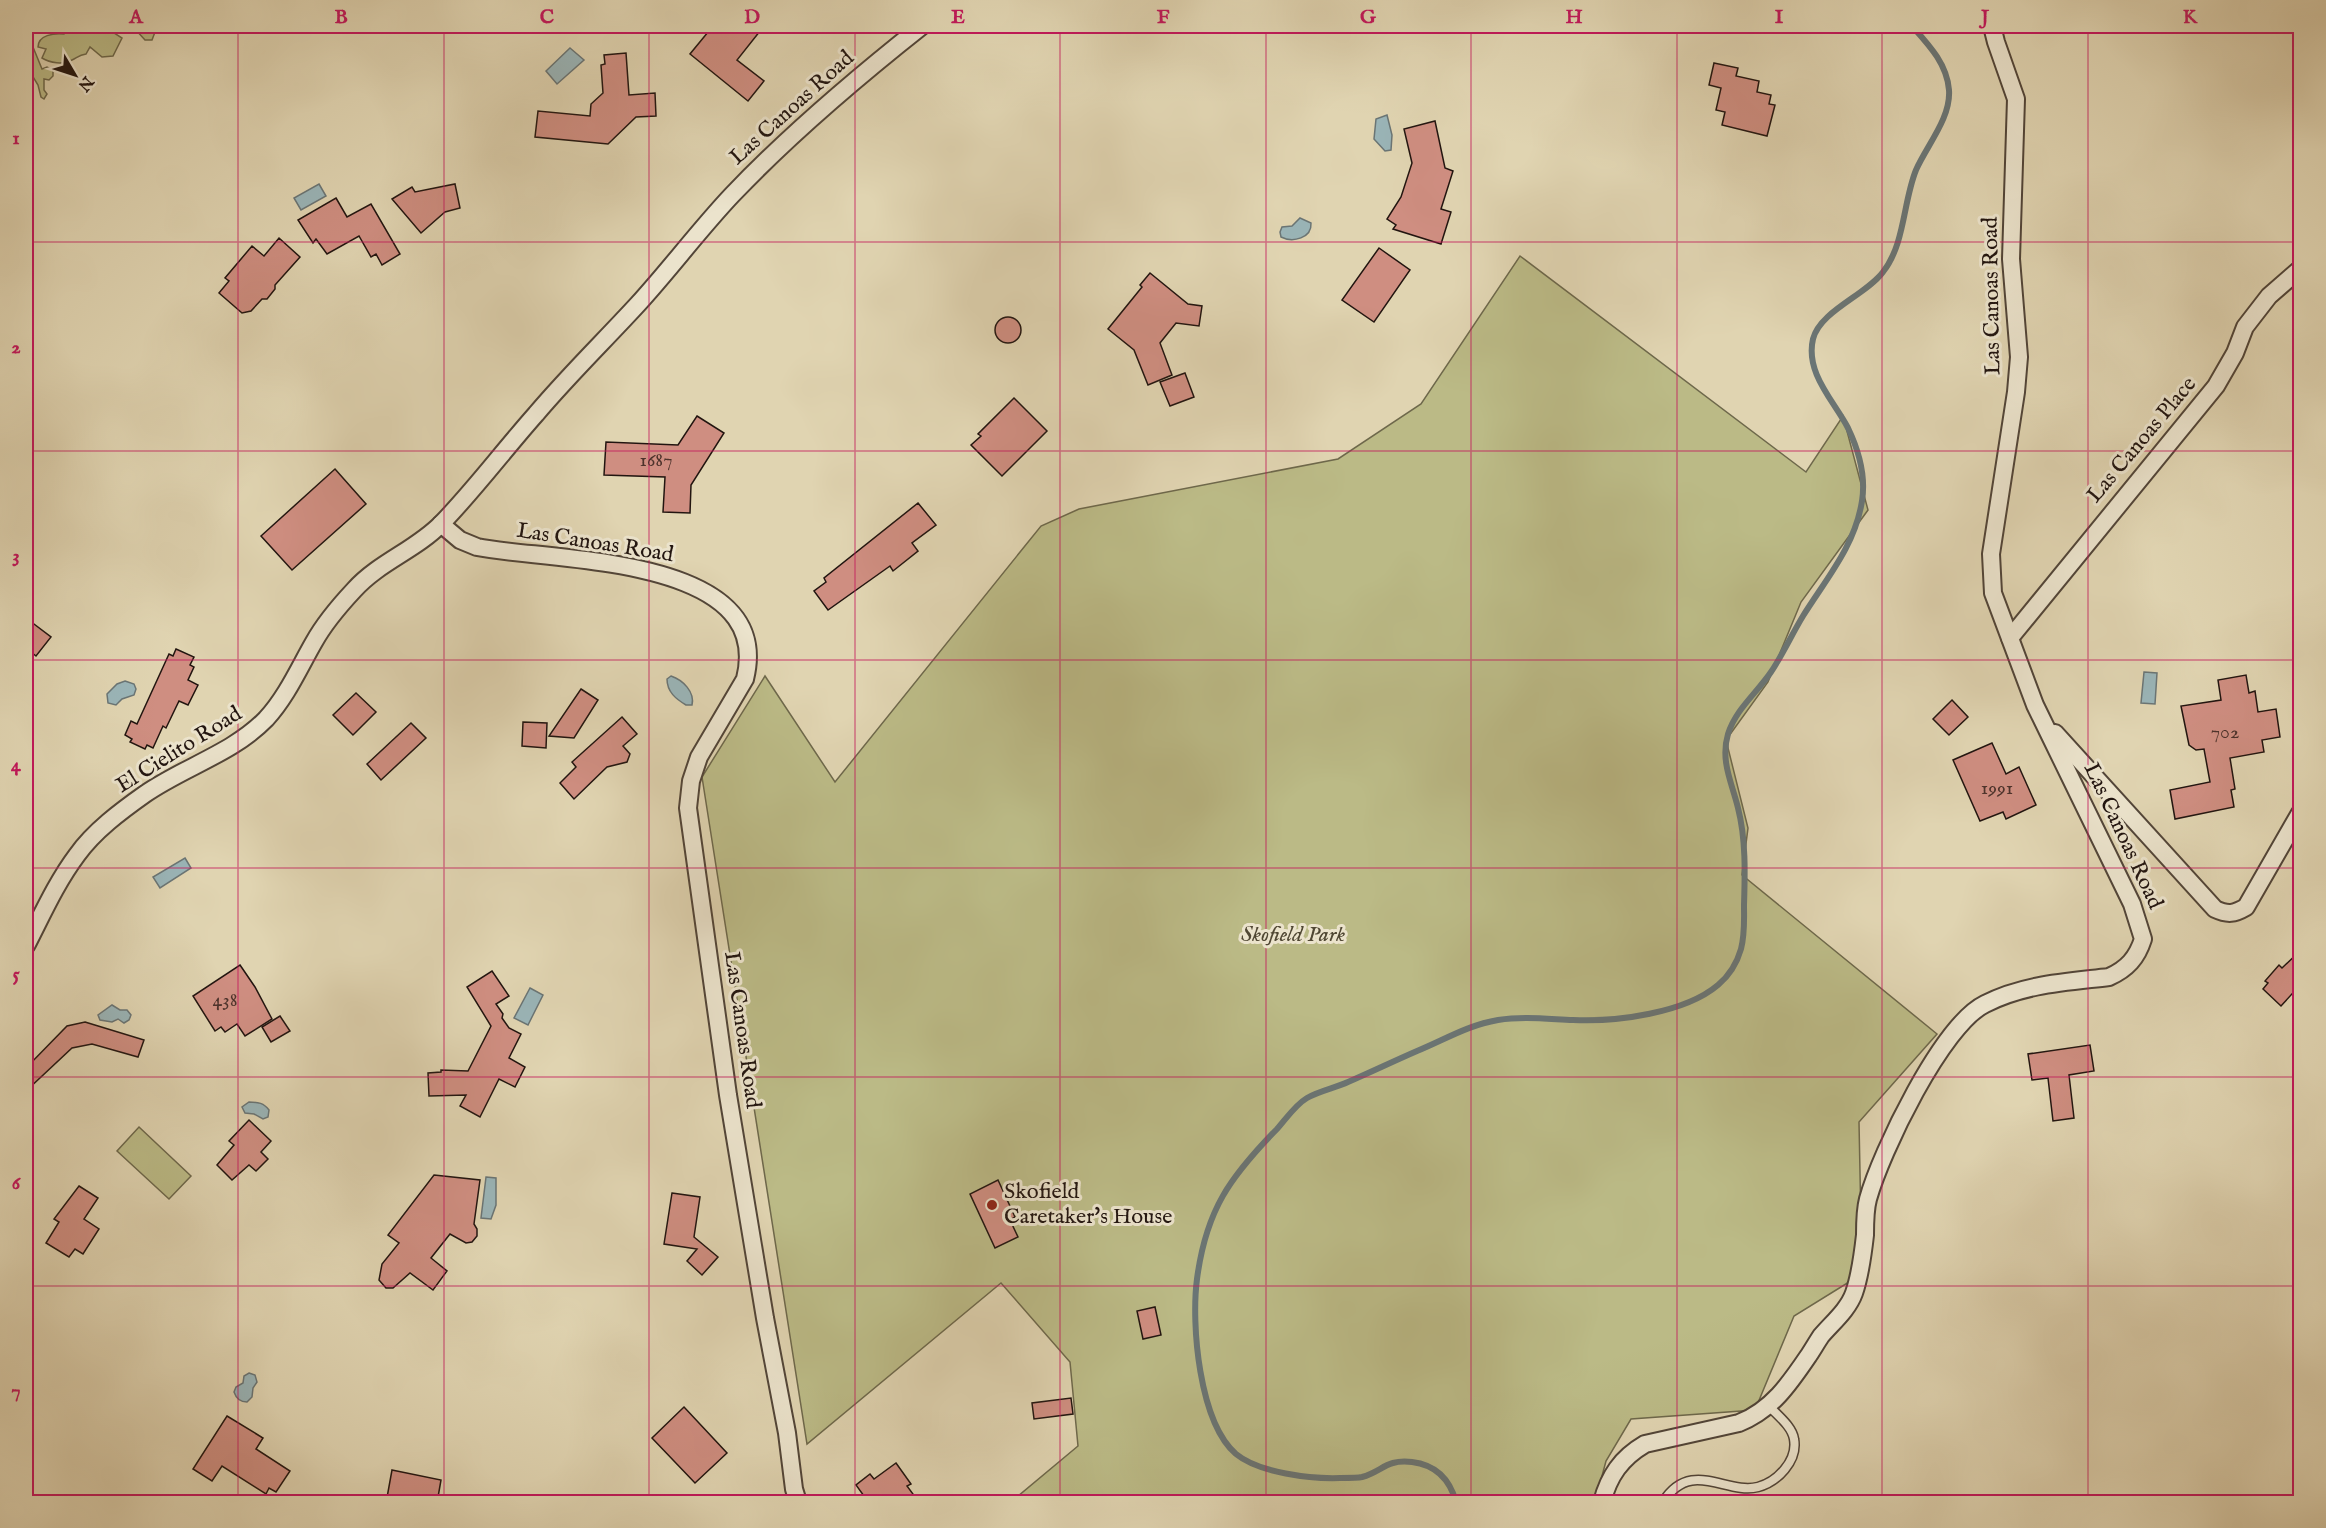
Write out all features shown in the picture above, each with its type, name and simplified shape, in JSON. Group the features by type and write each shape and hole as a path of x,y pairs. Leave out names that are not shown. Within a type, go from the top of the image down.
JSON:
{"street":[{"name":"Las Canoas Road","path":"798,1503 728,1095 688,808 691,781 699,757 745,679 748,647 746,636 736,617 721,602 680,580 647,570 477,547 460,540 441,524 542,406 640,302 730,197 785,142 840,92 922,26"},
{"name":"Las Canoas Road","path":"1602,1503 1610,1479 1617,1468 1625,1458 1645,1444 1739,1423 1769,1406 1791,1382 1822,1336 1837,1321 1854,1294 1864,1241 1867,1200 1886,1151 1907,1108 1948,1038 1961,1023 1984,1004 2034,986 2109,977 2127,967 2139,951 2143,939 2132,904 2042,719 1993,592 1990,554 2016,392 2019,357 2012,278 2016,99 1992,26"},
{"name":"Las Canoas Place","path":"2010,638 2216,386 2235,353 2245,327 2269,296 2301,269"},
{"name":"El Cielito Road","path":"26,946 54,891 78,853 99,831 145,794 202,760 238,743 257,728 272,713 296,677 316,639 352,591 384,563 410,548 441,524"},
{"path":"2042,719 2215,909 2225,913 2235,913 2246,907 2301,813"}],"lane":[{"path":"1663,1503 1673,1490 1687,1483 1707,1480 1755,1488 1779,1476 1794,1452 1794,1438 1789,1427 1769,1406"}],"path":[{"path":"37,26 38,28 51,26"}],"green space":[{"path":"67,26 124,26 115,28 114,33 122,38 113,56 102,57 90,47 86,54 61,63 42,58 46,49 38,47 41,40 51,35 64,34"},
{"path":"135,26 166,26 155,32 152,40 145,40"},
{"path":"26,30 42,69 47,67 53,70 53,76 49,80 44,79 44,90 47,94 44,99 27,67"},
{"name":"Skofield Park","path":"1520,256 1806,472 1843,416 1868,510 1801,602 1768,682 1726,740 1748,828 1742,875 1937,1034 1859,1122 1862,1274 1794,1316 1755,1410 1631,1419 1606,1461 1595,1502 1011,1502 1078,1446 1070,1362 1001,1283 807,1444 702,777 765,676 835,782 1041,526 1079,509 1338,459 1421,404"},
{"path":"139,1127 191,1176 169,1199 117,1151"}],"water":[{"path":"570,48 584,60 557,84 546,71"},
{"path":"1387,115 1392,135 1391,150 1385,151 1374,139 1376,119"},
{"path":"319,184 326,196 301,210 294,198"},
{"path":"1300,218 1311,223 1305,236 1296,239 1281,237 1282,227 1292,226"},
{"path":"2144,672 2157,673 2155,704 2141,703"},
{"path":"671,676 680,680 690,691 692,705 682,703 670,691 667,679"},
{"path":"125,681 134,684 136,689 134,695 122,699 116,705 108,703 107,694 117,684"},
{"path":"185,858 191,868 160,888 153,877"},
{"path":"530,988 543,995 528,1025 514,1018"},
{"path":"112,1005 120,1010 127,1010 131,1015 129,1020 124,1023 118,1019 112,1022 100,1020 98,1015"},
{"path":"249,1102 265,1106 269,1110 268,1117 263,1119 254,1114 245,1113 242,1107"},
{"path":"486,1177 496,1178 496,1205 491,1219 481,1218"},
{"path":"249,1373 255,1375 257,1382 253,1388 252,1397 245,1402 239,1399 234,1392 236,1387 243,1383 244,1376"}],"building":[{"path":"713,26 764,26 737,60 764,81 748,101 690,54"},
{"path":"626,53 629,95 655,93 656,116 636,117 608,144 535,137 538,111 590,116 591,104 603,93 601,65 605,64 604,55"},
{"path":"1714,63 1738,68 1736,76 1759,81 1757,92 1771,95 1769,104 1775,105 1767,136 1722,125 1725,112 1716,110 1721,88 1709,85"},
{"path":"1435,121 1445,168 1453,171 1441,209 1451,212 1441,244 1393,229 1396,225 1387,219 1401,197 1412,163 1404,129"},
{"path":"455,184 460,208 445,212 421,233 392,199 412,187 415,192"},
{"path":"336,198 347,217 371,204 400,254 382,265 376,254 371,257 359,236 327,254 316,239 313,243 298,220"},
{"path":"279,238 300,257 275,285 275,289 267,299 262,299 251,311 242,313 219,293 229,281 225,278 252,246 264,256"},
{"path":"1379,248 1410,270 1374,322 1342,300"},
{"path":"1150,273 1188,304 1202,306 1199,326 1176,323 1160,343 1172,375 1148,385 1134,350 1108,329 1142,287 1140,285"},
{"path":"1008,317 1017,321 1021,330 1017,339 1008,343 999,339 995,330 999,321"},
{"path":"1185,373 1194,397 1170,406 1160,382"},
{"path":"1014,398 1047,431 1002,476 971,445 981,436 978,434"},
{"path":"697,416 724,433 691,485 690,513 663,512 665,477 604,475 606,442 678,445"},
{"path":"335,469 366,504 292,570 261,536"},
{"path":"918,503 936,525 912,543 918,551 893,571 890,566 828,610 814,591 826,582 824,578"},
{"path":"26,618 51,637 36,656 26,648"},
{"path":"176,649 194,657 190,665 194,667 188,680 198,685 188,705 179,701 166,728 163,726 153,748 147,745 145,749 130,742 132,739 125,735 131,721 137,724 169,654 173,656"},
{"path":"2246,675 2249,693 2255,691 2258,712 2276,709 2280,737 2262,740 2264,752 2230,758 2235,789 2231,790 2234,807 2175,819 2170,790 2210,782 2204,749 2196,750 2189,745 2181,706 2221,700 2218,680"},
{"path":"581,689 598,700 574,738 549,736"},
{"path":"356,693 376,712 353,735 333,715"},
{"path":"1952,700 1968,717 1949,735 1933,719"},
{"path":"622,717 637,734 623,746 630,754 627,762 607,767 574,799 560,783 576,767 572,762"},
{"path":"523,722 547,723 546,748 522,746"},
{"path":"411,723 426,738 381,780 367,764"},
{"path":"1992,743 2006,774 2019,767 2036,805 2006,819 2003,812 1980,821 1953,760"},
{"path":"2301,950 2301,984 2281,1006 2263,989 2268,983 2265,981 2279,965 2282,968"},
{"path":"240,965 272,1019 245,1036 237,1024 225,1032 221,1027 215,1031 193,996"},
{"path":"492,971 509,996 496,1004 503,1014 502,1018 509,1028 521,1034 509,1058 525,1067 515,1087 499,1079 480,1117 460,1106 466,1095 429,1096 428,1073 441,1072 441,1070 468,1071 491,1026 467,987"},
{"path":"280,1016 290,1031 271,1042 262,1027"},
{"path":"85,1022 144,1040 138,1057 92,1044 72,1048 26,1091 26,1068 67,1026"},
{"path":"2090,1045 2094,1071 2069,1075 2074,1118 2053,1121 2048,1078 2032,1080 2028,1054"},
{"path":"249,1120 271,1141 261,1152 268,1159 256,1171 249,1165 232,1180 217,1165 234,1145 229,1141"},
{"path":"434,1175 480,1180 474,1224 477,1236 472,1242 466,1243 450,1234 431,1258 447,1271 433,1290 410,1273 393,1288 386,1288 379,1280 382,1264 399,1243 388,1235"},
{"name":"Skofield Caretaker's House","path":"998,1180 1015,1217 1010,1220 1018,1237 995,1248 970,1194"},
{"path":"79,1186 98,1198 84,1219 99,1229 83,1254 75,1249 69,1257 46,1243 59,1222 54,1219"},
{"path":"672,1193 700,1197 694,1237 718,1257 702,1275 687,1261 697,1249 664,1244"},
{"path":"1155,1307 1161,1335 1143,1339 1137,1311"},
{"path":"1071,1398 1073,1414 1034,1419 1032,1403"},
{"path":"684,1407 727,1453 695,1483 652,1438"},
{"path":"227,1416 263,1438 256,1449 290,1471 276,1492 269,1488 266,1494 222,1466 212,1481 193,1469"},
{"path":"896,1463 911,1484 907,1486 913,1494 902,1503 869,1503 856,1485 870,1474 874,1479"},
{"path":"392,1470 441,1480 437,1503 386,1503"}],"waterway":[{"path":"1456,1502 1450,1487 1441,1475 1429,1466 1412,1462 1396,1462 1360,1477 1328,1478 1286,1474 1258,1466 1236,1454 1223,1439 1213,1419 1200,1371 1195,1298 1201,1255 1207,1233 1214,1214 1233,1179 1295,1108 1312,1096 1456,1033 1487,1022 1517,1018 1610,1019 1669,1009 1704,995 1718,985 1732,968 1743,938 1745,869 1741,820 1726,763 1728,734 1741,709 1780,658 1803,616 1838,562 1853,533 1862,501 1863,482 1858,455 1848,428 1817,375 1813,363 1813,339 1824,320 1875,280 1890,261 1900,236 1908,195 1916,170 1942,121 1949,100 1948,81 1941,63 1912,26"}],"place":[{"name":"Skofield Caretaker's House","path":"992,1205"}]}
